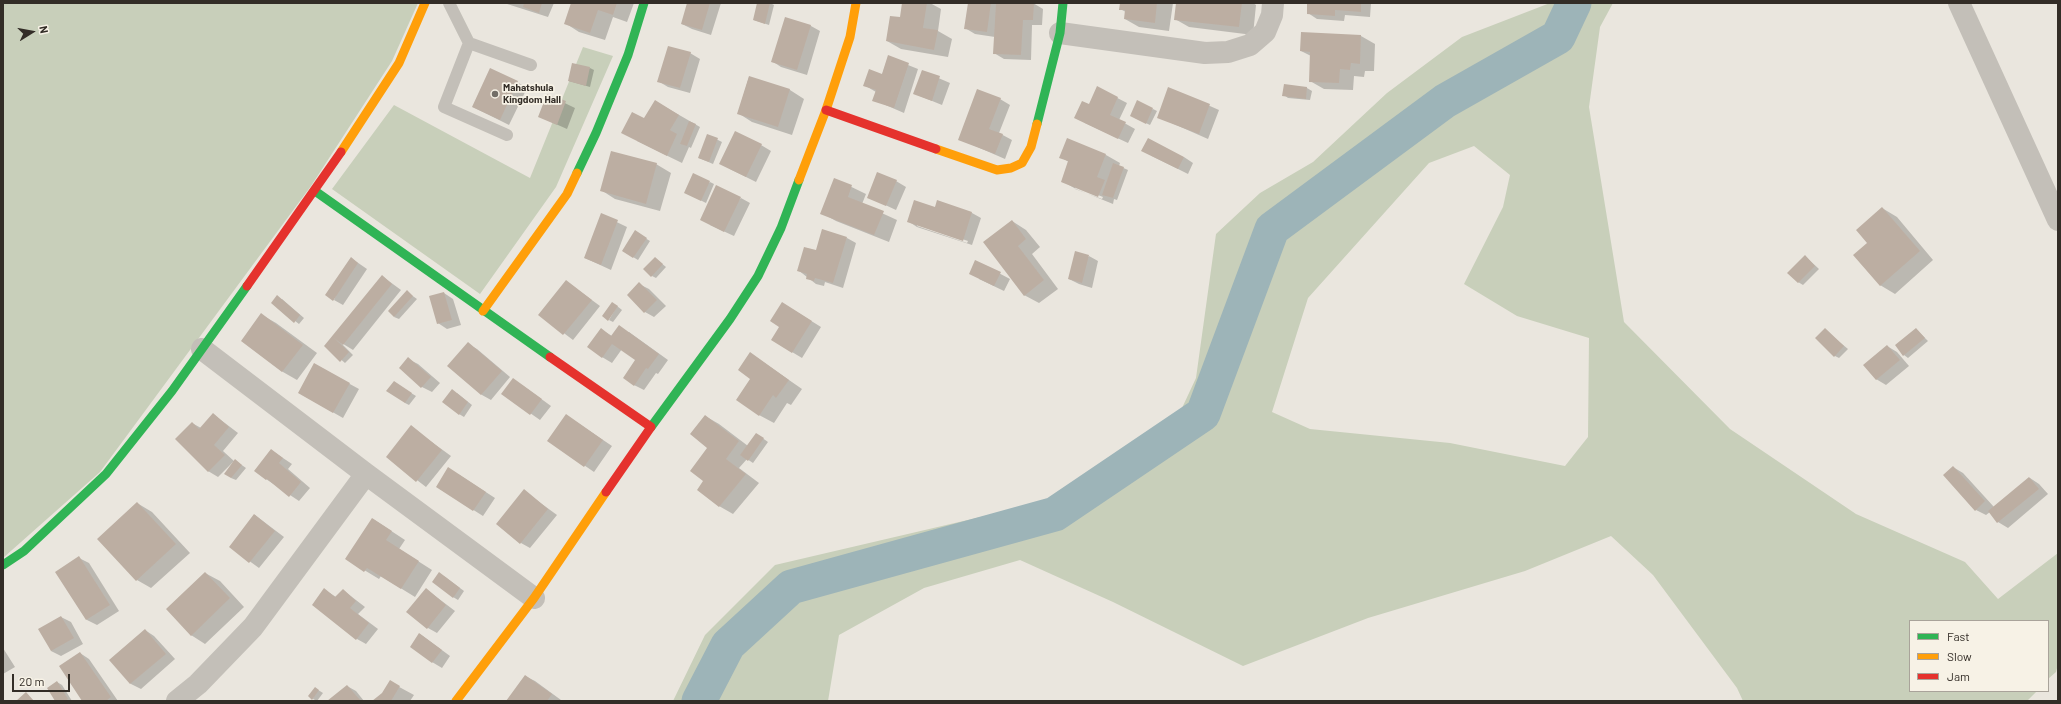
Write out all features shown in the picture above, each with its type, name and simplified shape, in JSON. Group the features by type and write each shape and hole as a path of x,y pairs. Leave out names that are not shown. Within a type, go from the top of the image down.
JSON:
{"street":[{"path":"3,565 24,551 106,474 172,391 315,191 399,63 424,3"},
{"path":"483,311 567,194 596,133 625,62 644,3"},
{"path":"456,701 534,598 651,428 730,320 758,276 781,228 826,110 850,37 856,3"},
{"path":"826,110 997,170 1011,168 1022,163 1031,147 1060,33 1063,3"},
{"path":"1060,33 1205,52 1228,52 1250,45 1265,32 1272,15 1273,3"},
{"path":"1959,3 2058,220"},
{"path":"315,191 483,311 651,428"},
{"path":"202,349 366,474 534,598"},
{"path":"177,701 198,684 253,627 366,474"}],"lane":[{"path":"449,3 469,43 531,65"},
{"path":"469,43 444,107 507,135"}],"green space":[{"path":"3,3 418,3 392,61 311,186 100,472 3,558"},
{"path":"1550,3 1613,3 1600,27 1589,107 1624,322 1730,429 1856,514 1965,562 1998,599 2058,553 2058,664 2056,672 2049,678 2049,620 1909,620 1909,692 2036,692 2027,701 1743,701 1737,688 1653,575 1611,536 1525,571 1368,618 1243,666 1113,602 1020,560 924,588 839,635 828,701 673,701 705,635 775,565 1049,501 1182,408 1196,378 1216,234 1260,193 1313,162 1387,93 1462,37","holes":["1474,146 1510,175 1503,207 1464,284 1517,316 1589,338 1588,437 1565,466 1450,443 1310,429 1272,412 1308,298 1429,163"]},
{"path":"583,47 613,56 556,187 480,294 332,189 394,105 530,178"}],"building":[{"path":"524,3 542,3 539,13 523,7"},
{"path":"571,3 617,3 613,15 598,10 590,33 564,24"},
{"path":"687,3 710,3 702,30 681,24"},
{"path":"757,3 770,3 765,24 753,20"},
{"path":"902,3 927,3 923,28 938,30 934,50 886,41 890,16 900,17"},
{"path":"968,3 991,3 987,32 964,29"},
{"path":"996,3 1034,3 1033,20 1023,20 1021,55 993,54"},
{"path":"1120,3 1157,3 1155,23 1124,19 1125,10 1119,10"},
{"path":"1176,3 1242,3 1239,27 1174,20"},
{"path":"1307,3 1361,3 1361,12 1335,10 1335,16 1307,14"},
{"path":"785,17 811,25 797,70 771,62"},
{"path":"1301,32 1361,35 1360,64 1351,63 1350,70 1340,69 1339,83 1309,82 1310,52 1300,51"},
{"path":"668,46 691,52 680,88 657,82"},
{"path":"888,55 909,63 894,108 872,101 876,90 863,86 869,69 882,74"},
{"path":"572,63 590,67 586,86 568,81"},
{"name":"Mahatshula Kingdom Hall","path":"490,68 518,81 500,120 472,107"},
{"path":"922,70 940,76 932,101 913,94"},
{"path":"749,76 790,89 778,127 737,114"},
{"path":"1284,84 1307,87 1306,99 1282,96"},
{"path":"1097,86 1118,97 1110,115 1126,122 1118,139 1074,118 1082,101 1089,104"},
{"path":"1168,87 1210,104 1199,134 1157,118"},
{"path":"977,89 1001,98 989,129 1003,134 995,154 958,140"},
{"path":"547,94 566,101 557,125 538,117"},
{"path":"655,100 679,115 670,130 677,134 667,156 621,133 632,112 644,118"},
{"path":"1137,100 1153,108 1146,124 1130,116"},
{"path":"689,121 696,124 687,146 680,144"},
{"path":"735,131 762,144 746,177 719,164"},
{"path":"707,134 718,138 709,162 698,158"},
{"path":"1067,138 1106,154 1097,177 1105,180 1098,197 1061,182 1068,161 1059,158"},
{"path":"1148,138 1184,157 1178,169 1141,151"},
{"path":"611,151 657,163 646,204 600,191"},
{"path":"1113,163 1124,167 1113,198 1102,195"},
{"path":"877,172 897,180 886,206 867,198"},
{"path":"693,173 710,181 701,201 684,193"},
{"path":"834,178 852,185 848,197 884,211 874,235 820,214"},
{"path":"716,185 741,197 724,232 700,220"},
{"path":"914,200 935,207 937,200 972,212 963,241 907,222"},
{"path":"1882,207 1920,251 1880,286 1853,255 1867,243 1856,230"},
{"path":"601,213 618,220 601,265 584,258"},
{"path":"1012,220 1026,239 1018,246 1044,280 1024,296 983,242"},
{"path":"822,229 847,237 833,283 815,278 814,281 806,279 807,274 797,271 804,247 816,250"},
{"path":"635,230 647,238 633,258 622,251"},
{"path":"1075,251 1089,255 1082,283 1068,279"},
{"path":"1805,255 1815,266 1798,283 1787,273"},
{"path":"351,257 358,263 333,301 325,295"},
{"path":"655,257 663,264 651,277 643,269"},
{"path":"975,260 1001,272 994,286 969,274"},
{"path":"382,275 392,284 343,345 334,338 349,352 340,362 324,346"},
{"path":"566,280 592,300 563,335 538,315"},
{"path":"639,282 657,300 644,313 627,295"},
{"path":"407,290 413,296 394,317 388,311"},
{"path":"444,292 452,320 437,324 429,296"},
{"path":"277,295 300,315 294,323 271,303"},
{"path":"612,302 618,306 608,321 602,316"},
{"path":"782,302 812,321 792,353 771,340 779,327 770,321"},
{"path":"261,313 303,345 282,372 241,341"},
{"path":"619,325 659,354 648,369 646,368 634,386 623,378 635,360 612,344 602,358 587,347 601,328 611,336"},
{"path":"1825,328 1844,346 1834,357 1815,338"},
{"path":"1916,328 1925,338 1903,356 1895,345"},
{"path":"468,342 502,371 481,395 447,366"},
{"path":"1887,345 1900,360 1876,380 1863,365"},
{"path":"750,352 789,380 776,398 773,395 759,416 736,400 750,379 738,370"},
{"path":"408,357 431,377 421,388 399,368"},
{"path":"314,363 350,383 333,413 298,393"},
{"path":"513,378 542,399 530,415 501,394"},
{"path":"394,381 412,393 405,403 386,391"},
{"path":"452,389 468,402 459,415 442,402"},
{"path":"213,413 229,427 214,445 225,455 208,472 175,439 192,422 199,429"},
{"path":"566,414 603,440 584,467 547,441"},
{"path":"705,415 739,441 726,459 746,474 719,507 697,490 703,481 690,471 707,448 690,434"},
{"path":"411,425 442,450 416,482 386,457"},
{"path":"756,433 764,438 748,461 740,455"},
{"path":"271,449 283,458 279,463 301,482 289,497 267,479 266,480 254,471"},
{"path":"235,459 242,465 231,478 224,474"},
{"path":"1953,466 1985,501 1975,511 1943,475"},
{"path":"448,467 486,492 473,511 436,487"},
{"path":"2029,477 2039,489 1997,523 1988,511"},
{"path":"524,489 548,509 520,544 496,524"},
{"path":"137,502 176,544 136,581 97,539"},
{"path":"254,514 275,531 249,563 229,547"},
{"path":"372,518 392,531 386,540 419,561 401,589 367,568 364,572 345,559"},
{"path":"79,556 110,605 86,620 55,572"},
{"path":"205,572 230,598 191,636 166,609"},
{"path":"439,572 460,588 453,598 432,582"},
{"path":"324,588 335,597 343,589 356,601 350,608 369,623 356,640 312,605"},
{"path":"426,588 446,605 427,629 406,612"},
{"path":"61,616 74,638 51,651 38,629"},
{"path":"145,629 166,654 130,684 109,660"},
{"path":"419,633 442,650 432,663 410,647"},
{"path":"80,652 111,697 106,701 82,701 59,666"},
{"path":"525,675 552,694 547,701 506,701"},
{"path":"390,680 400,686 391,701 372,701 382,693"},
{"path":"57,681 68,699 65,701 55,701 47,688"},
{"path":"347,685 361,701 327,701"},
{"path":"315,687 319,690 312,700 308,696"},
{"path":"26,692 34,701 16,701"}],"waterway":[{"path":"699,701 728,645 791,587 1055,514 1203,414 1272,229 1445,101 1558,37 1574,3"}],"traffic: fast":[{"path":"577,173 596,133 628,55 644,3"},
{"path":"1037,124 1060,33 1063,3"},
{"path":"651,427 730,319 758,276 781,228 799,180"},
{"path":"315,191 550,357"},
{"path":"3,565 24,551 106,474 172,391 247,286"}],"traffic: slow":[{"path":"341,152 399,63 425,3"},
{"path":"799,180 826,110 850,37 856,3"},
{"path":"936,149 997,170 1011,168 1022,163 1031,147 1037,124"},
{"path":"483,311 567,194 577,173"},
{"path":"456,701 534,598 606,492"}],"traffic: jam":[{"path":"826,110 936,149"},
{"path":"247,286 341,152"},
{"path":"550,357 651,427 606,492"}],"place":[{"name":"Mahatshula Kingdom Hall","path":"495,94"}]}
